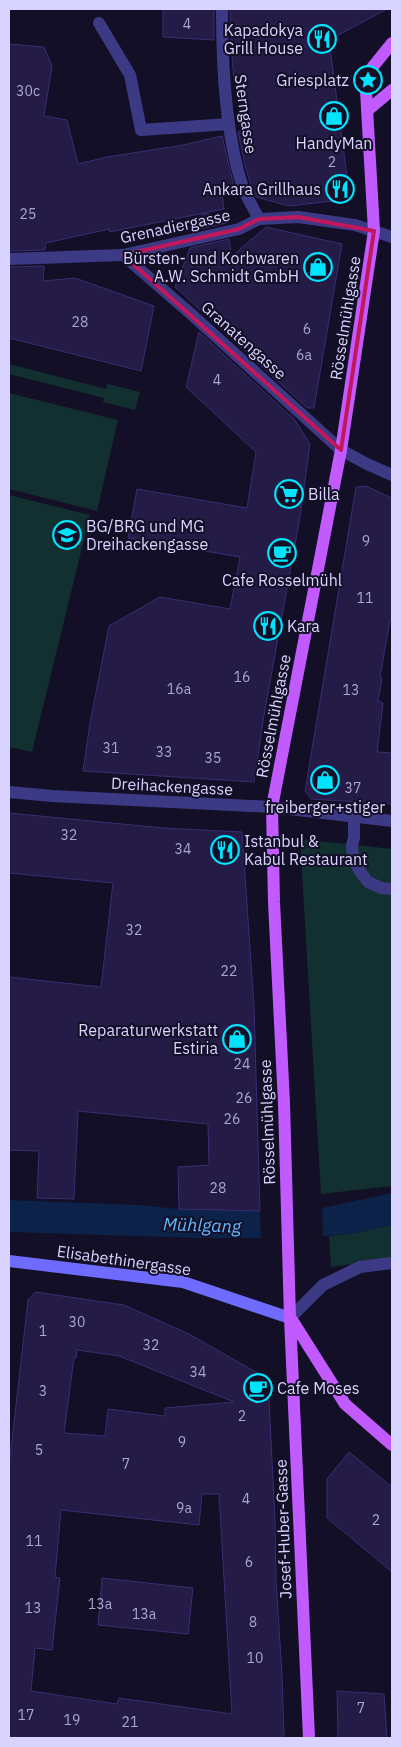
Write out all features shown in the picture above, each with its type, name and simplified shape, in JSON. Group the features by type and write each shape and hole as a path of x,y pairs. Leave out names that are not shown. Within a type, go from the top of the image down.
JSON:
{"main road":[{"path":"368,110 366,90 371,69 392,43"},
{"path":"368,110 392,90"},
{"name":"Rösselmühlgasse","path":"290,1318 284,1103 274,902 272,807 341,450 374,231 368,110"},
{"name":"Elisabethinergasse","path":"9,1260 183,1282 290,1318"},
{"path":"290,1318 345,1404 392,1445"},
{"name":"Josef-Huber-Gasse","path":"290,1318 309,1738"}],"street":[{"name":"Sterngasse","path":"222,9 222,48 231,145 244,190 259,219"},
{"path":"99,22 130,75 141,130 229,124"},
{"name":"Grenadiergasse","path":"9,259 123,255 238,229 259,219 298,218 354,225 392,237"},
{"name":"Granatengasse","path":"123,255 341,450 392,475"},
{"name":"Dreihackengasse","path":"9,792 52,796 272,807 392,821"},
{"path":"354,817 353,858 359,870 368,882 381,888 392,889"},
{"path":"290,1318 323,1285 360,1267 392,1263"}],"highlighted area":[{"path":"298,217 374,231 341,450 123,255 239,229 259,219"}],"green space":[{"path":"9,364 106,389 108,384 140,392 135,410 103,402 104,398 9,374"},
{"path":"9,393 118,420 97,511 9,489"},
{"path":"9,495 90,515 32,752 9,747"},
{"path":"300,839 392,849 392,1186 321,1194"},
{"path":"392,1225 392,1259 331,1267 329,1236 350,1234"}],"water":[{"name":"Mühlgang","path":"392,1193 392,1225 350,1234 297,1238 196,1238 9,1232 9,1200 139,1205 179,1209 291,1212 322,1208"}],"pier":[{"path":"322,1206 323,1239 261,1241 260,1211"}],"building":[{"path":"163,9 214,9 214,40 163,37"},
{"path":"230,9 387,9 329,40 350,199 289,206 256,197 245,165 238,132 248,130 240,81 234,82"},
{"path":"9,44 44,47 52,66 44,116 67,120 78,164 222,136 235,191 221,187 224,209 110,232 109,229 46,243 45,250 9,251"},
{"path":"203,213 226,218 227,223 196,230"},
{"path":"266,227 342,244 314,408 307,408 175,287 190,248 229,239 232,256"},
{"path":"44,266 43,281 75,278 154,306 141,371 9,338 9,267"},
{"path":"199,332 295,420 310,444 300,517 264,715 254,782 83,771 90,723 109,626 160,597 230,609 240,557 128,538 137,489 247,508 256,452 186,387"},
{"path":"366,486 392,498 392,620 390,620 380,677 382,678 378,701 383,703 377,752 392,753 392,804 311,799 305,791 356,487"},
{"path":"9,813 163,828 242,832 254,1006 260,1211 179,1209 178,1167 209,1165 208,1124 78,1111 74,1199 37,1198 39,1151 9,1150 9,977 101,987 113,883 9,873"},
{"path":"35,1292 124,1305 189,1334 268,1379 284,1738 9,1738 9,1466 28,1300","holes":["77,1350 119,1356 234,1402 165,1408 165,1416 108,1409 105,1436 64,1433 74,1358 76,1358","202,1494 219,1494 232,1714 119,1698 117,1704 31,1691 35,1648 52,1650 60,1578 55,1577 61,1510 199,1525"]},
{"path":"349,1452 392,1487 392,1572 327,1518 327,1479"},
{"path":"102,1578 193,1588 188,1634 98,1625"},
{"path":"337,1691 384,1694 387,1738 338,1738"}],"place":[{"name":"Kapadokya Grill House","path":"322,39"},
{"name":"Griesplatz","path":"368,80"},
{"name":"HandyMan","path":"334,116"},
{"name":"Ankara Grillhaus","path":"340,189"},
{"name":"Bürsten- und Korbwaren A.W. Schmidt GmbH","path":"318,267"},
{"name":"Billa","path":"289,494"},
{"name":"BG/BRG und MG Dreihackengasse","path":"67,535"},
{"name":"Cafe Rosselmühl","path":"282,553"},
{"name":"Kara","path":"268,626"},
{"name":"freiberger+stiger","path":"325,780"},
{"name":"Istanbul & Kabul Restaurant","path":"225,850"},
{"name":"Reparaturwerkstatt Estiria","path":"237,1039"},
{"name":"Cafe Moses","path":"258,1388"}]}
